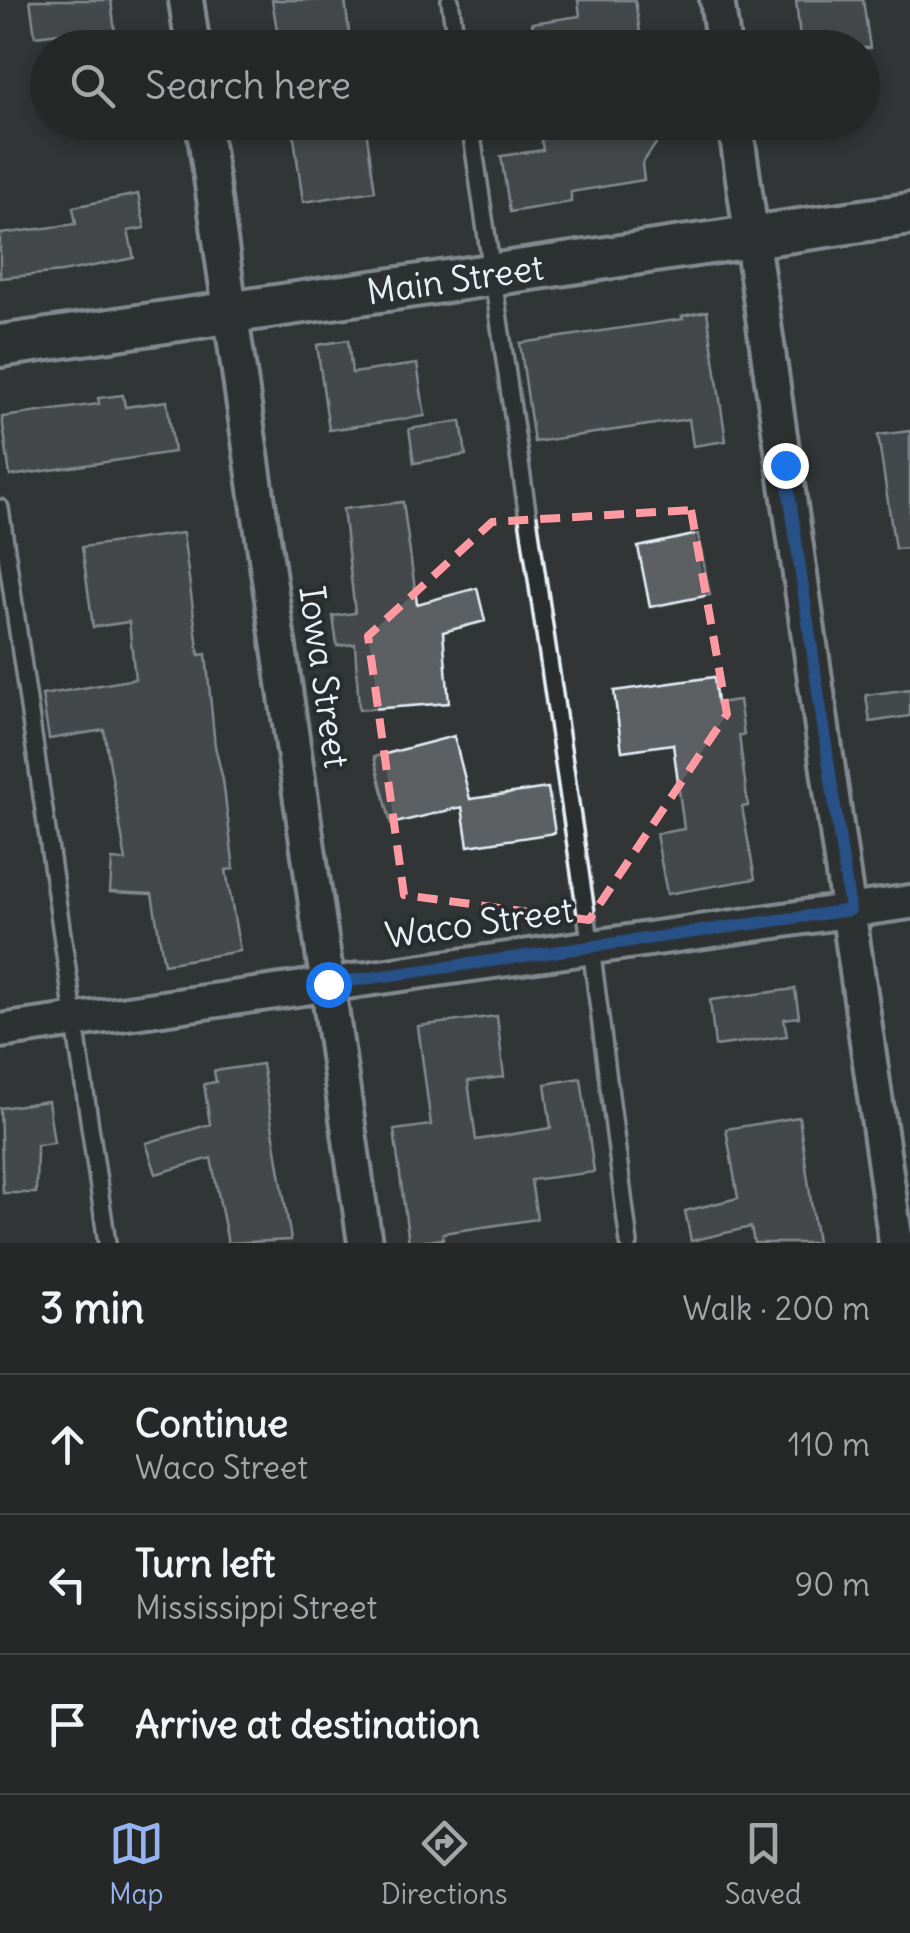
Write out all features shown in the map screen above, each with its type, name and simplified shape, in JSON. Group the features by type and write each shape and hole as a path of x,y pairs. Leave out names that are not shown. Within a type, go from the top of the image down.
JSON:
{"street":[{"path":"186,0 190,30"},
{"path":"717,0 721,30"},
{"name":"Iowa Street","path":"207,140 365,1243"},
{"path":"738,140 896,1243"},
{"name":"Main Street","path":"0,346 910,214"},
{"name":"Waco Street","path":"0,1031 910,902"}],"lane":[{"path":"450,0 455,30"},
{"path":"473,140 591,948 629,1243"},
{"path":"0,508 107,1243"}],"highlighted area":[{"path":"691,510 727,714 589,920 404,895 368,636 492,522"}],"building":[{"path":"30,0 111,0 115,30 34,30"},
{"path":"272,0 345,0 349,30 277,30"},
{"path":"578,0 635,0 640,30 533,30 532,23 580,16"},
{"path":"796,0 863,0 867,30 799,30"},
{"path":"294,140 368,140 375,191 303,202"},
{"path":"541,140 657,142 642,164 644,180 571,192 571,202 510,212 501,156 543,150"},
{"path":"138,194 145,228 128,231 134,258 62,272 0,278 0,234 76,224 73,207"},
{"path":"707,311 726,441 693,446 689,419 534,442 520,343 683,319 682,316"},
{"path":"348,340 352,373 417,364 425,416 329,430 317,345"},
{"path":"123,395 125,407 167,401 174,452 10,476 2,417 99,404 98,398"},
{"path":"461,421 466,455 414,463 409,429"},
{"path":"910,431 910,548 895,549 878,435"},
{"path":"403,502 417,604 477,588 485,621 443,632 449,703 359,710 355,644 337,646 333,616 355,613 343,509"},
{"path":"183,533 199,655 206,654 234,869 226,870 240,951 164,964 152,894 110,892 112,860 126,861 104,730 49,739 42,695 135,679 129,622 93,627 82,547"},
{"path":"698,534 710,595 650,607 638,547"},
{"path":"714,677 717,703 739,700 748,806 742,807 755,879 667,894 656,834 684,829 673,744 622,751 614,691"},
{"path":"910,689 910,716 870,722 866,695"},
{"path":"454,736 470,799 548,788 555,833 468,846 462,807 391,824 374,757"},
{"path":"795,989 799,1017 784,1019 787,1036 715,1046 710,1000"},
{"path":"497,1016 504,1077 468,1081 476,1140 551,1128 545,1084 581,1078 594,1172 531,1180 537,1219 443,1233 443,1239 409,1243 394,1130 431,1125 418,1026"},
{"path":"262,1064 291,1240 228,1243 211,1158 156,1174 146,1143 210,1124 204,1084 216,1082 214,1071"},
{"path":"48,1101 54,1143 37,1145 36,1193 3,1193 0,1108"},
{"path":"799,1117 817,1243 754,1243 751,1227 691,1241 685,1211 738,1198 726,1129"}],"route":[{"path":"328,984 850,910 785,465"}]}
